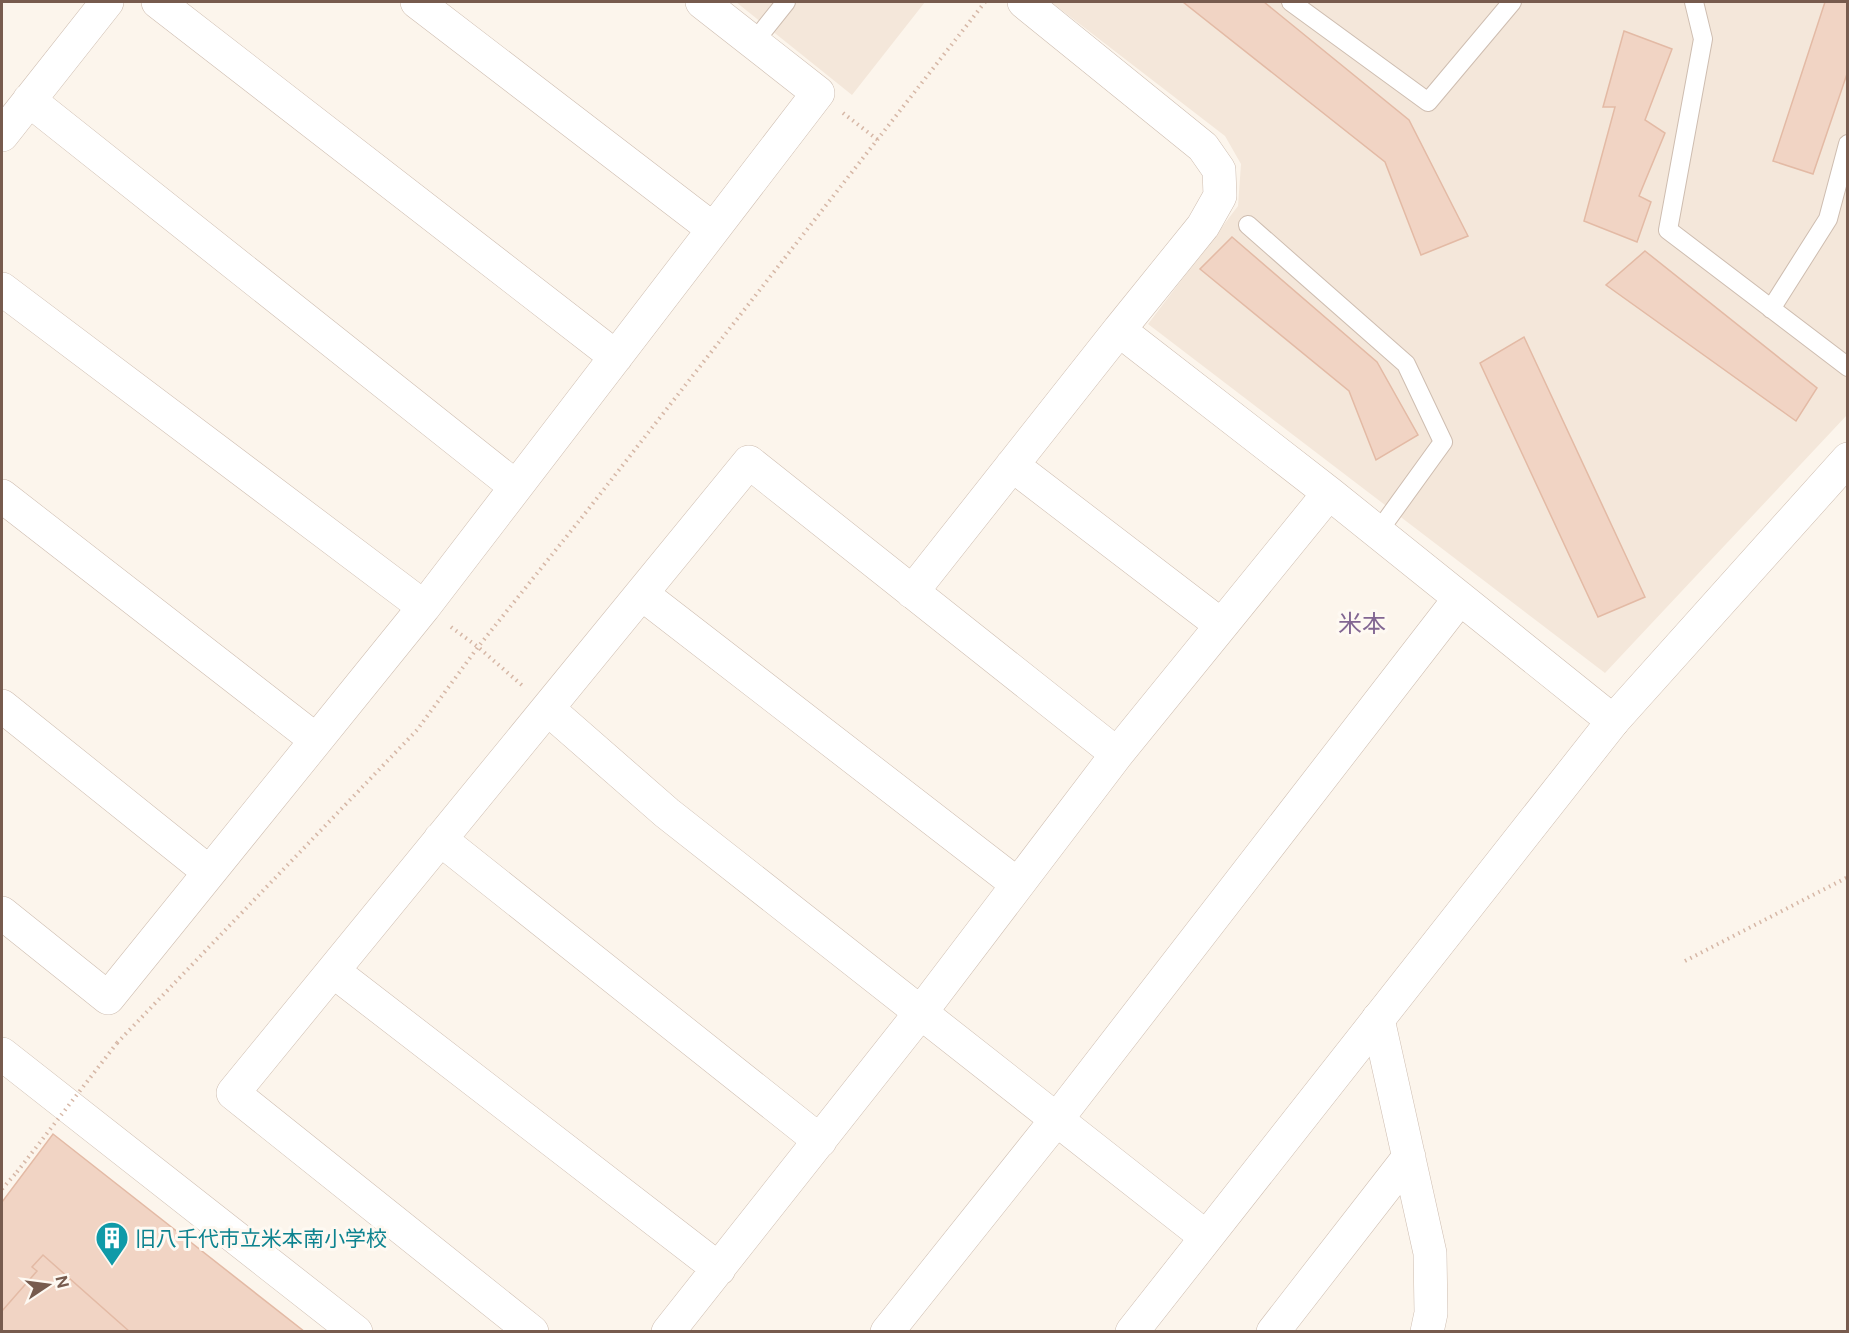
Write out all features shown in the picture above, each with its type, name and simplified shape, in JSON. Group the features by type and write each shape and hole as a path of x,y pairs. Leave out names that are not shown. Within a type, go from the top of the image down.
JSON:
{"street":[{"path":"2,135 107,2"},
{"path":"158,2 616,357"},
{"path":"417,2 713,229"},
{"path":"2,913 108,998 424,607 818,93 702,2"},
{"path":"912,592 1203,226 1220,196 1218,170 1203,147 1024,2"},
{"path":"29,100 516,487"},
{"path":"2,289 424,607"},
{"path":"1119,330 1329,493 1613,721"},
{"path":"1132,1332 1613,721 1848,459"},
{"path":"532,1332 233,1093 749,462 1117,754"},
{"path":"1012,465 1221,625"},
{"path":"668,1332 921,1012 1117,754 1329,493"},
{"path":"2,496 316,740"},
{"path":"642,594 1017,884"},
{"path":"887,1332 1057,1119 1460,598"},
{"path":"2,706 209,872"},
{"path":"548,709 667,813 1206,1237"},
{"path":"441,839 820,1141"},
{"path":"333,971 719,1269"},
{"path":"1378,1019 1430,1253 1431,1313 1427,1332"},
{"path":"2,1054 356,1332"},
{"path":"1273,1332 1409,1157"}],"lane":[{"path":"754,42 786,2"},
{"path":"1291,2 1428,102 1512,2"},
{"path":"1694,2 1703,39 1668,231 1848,367"},
{"path":"1771,309 1828,219 1848,144"},
{"path":"1248,225 1406,364 1443,442 1378,532"}],"path":[{"path":"2,1189 117,1043 417,730 478,648 591,507 985,2"},
{"path":"818,93 878,140"},
{"path":"478,648 548,709"},
{"path":"1685,961 1848,877"}],"shaded area":[{"path":"736,2 925,2 852,95"},
{"path":"1051,2 1847,2 1847,415 1605,673 1148,324 1238,206 1241,164 1225,136"}],"building":[{"path":"1183,2 1264,2 1409,120 1468,236 1421,255 1385,162"},
{"path":"1825,2 1848,2 1848,71 1813,174 1773,161"},
{"path":"1624,31 1672,49 1645,120 1665,133 1639,196 1651,202 1637,242 1584,221 1615,107 1603,107"},
{"path":"1232,237 1377,362 1418,435 1376,460 1349,391 1200,269"},
{"path":"1645,251 1817,388 1796,421 1606,285"},
{"path":"1524,337 1645,597 1598,617 1480,363"},
{"name":"旧八千代市立米本南小学校","path":"53,1134 305,1332 2,1332 2,1202"},
{"path":"43,1255 130,1332 2,1332 2,1311 37,1271 32,1267"}],"place":[{"name":"旧八千代市立米本南小学校","path":"112,1267"}],"district":[{"name":"米本","path":"1362,623"}]}
